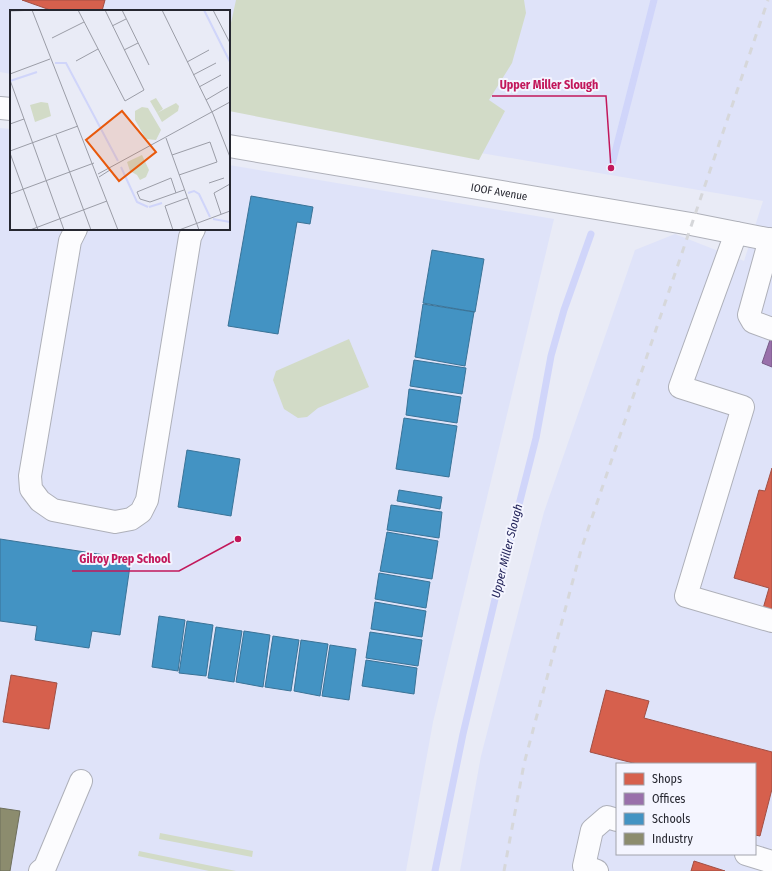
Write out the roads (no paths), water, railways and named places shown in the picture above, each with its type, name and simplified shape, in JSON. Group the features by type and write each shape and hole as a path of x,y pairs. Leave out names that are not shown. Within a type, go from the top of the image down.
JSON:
{"street":[{"path":"0,108 10,109"},
{"name":"IOOF Avenue","path":"230,146 675,221 771,239"},
{"path":"76,230 70,241 30,476 31,489 40,501 54,510 115,522 130,519 141,512 147,500 190,237 194,230"},
{"path":"736,233 680,387 743,407 686,596 772,621"},
{"path":"771,239 749,315 754,322 772,328"},
{"path":"40,871 45,867 81,781"},
{"path":"597,871 584,866 592,830 607,817 616,820"},
{"path":"749,855 772,862"}],"waterway":[{"name":"Upper Miller Slough","path":"611,168 654,0"},
{"name":"Upper Miller Slough","path":"435,871 463,734 496,595 536,438 551,356 564,310 591,234"}],"railway":[{"path":"504,871 524,764 581,550 768,0"}],"place":[{"name":"Upper Miller Slough","path":"611,168"},
{"name":"Gilroy Prep School","path":"238,539"}]}
